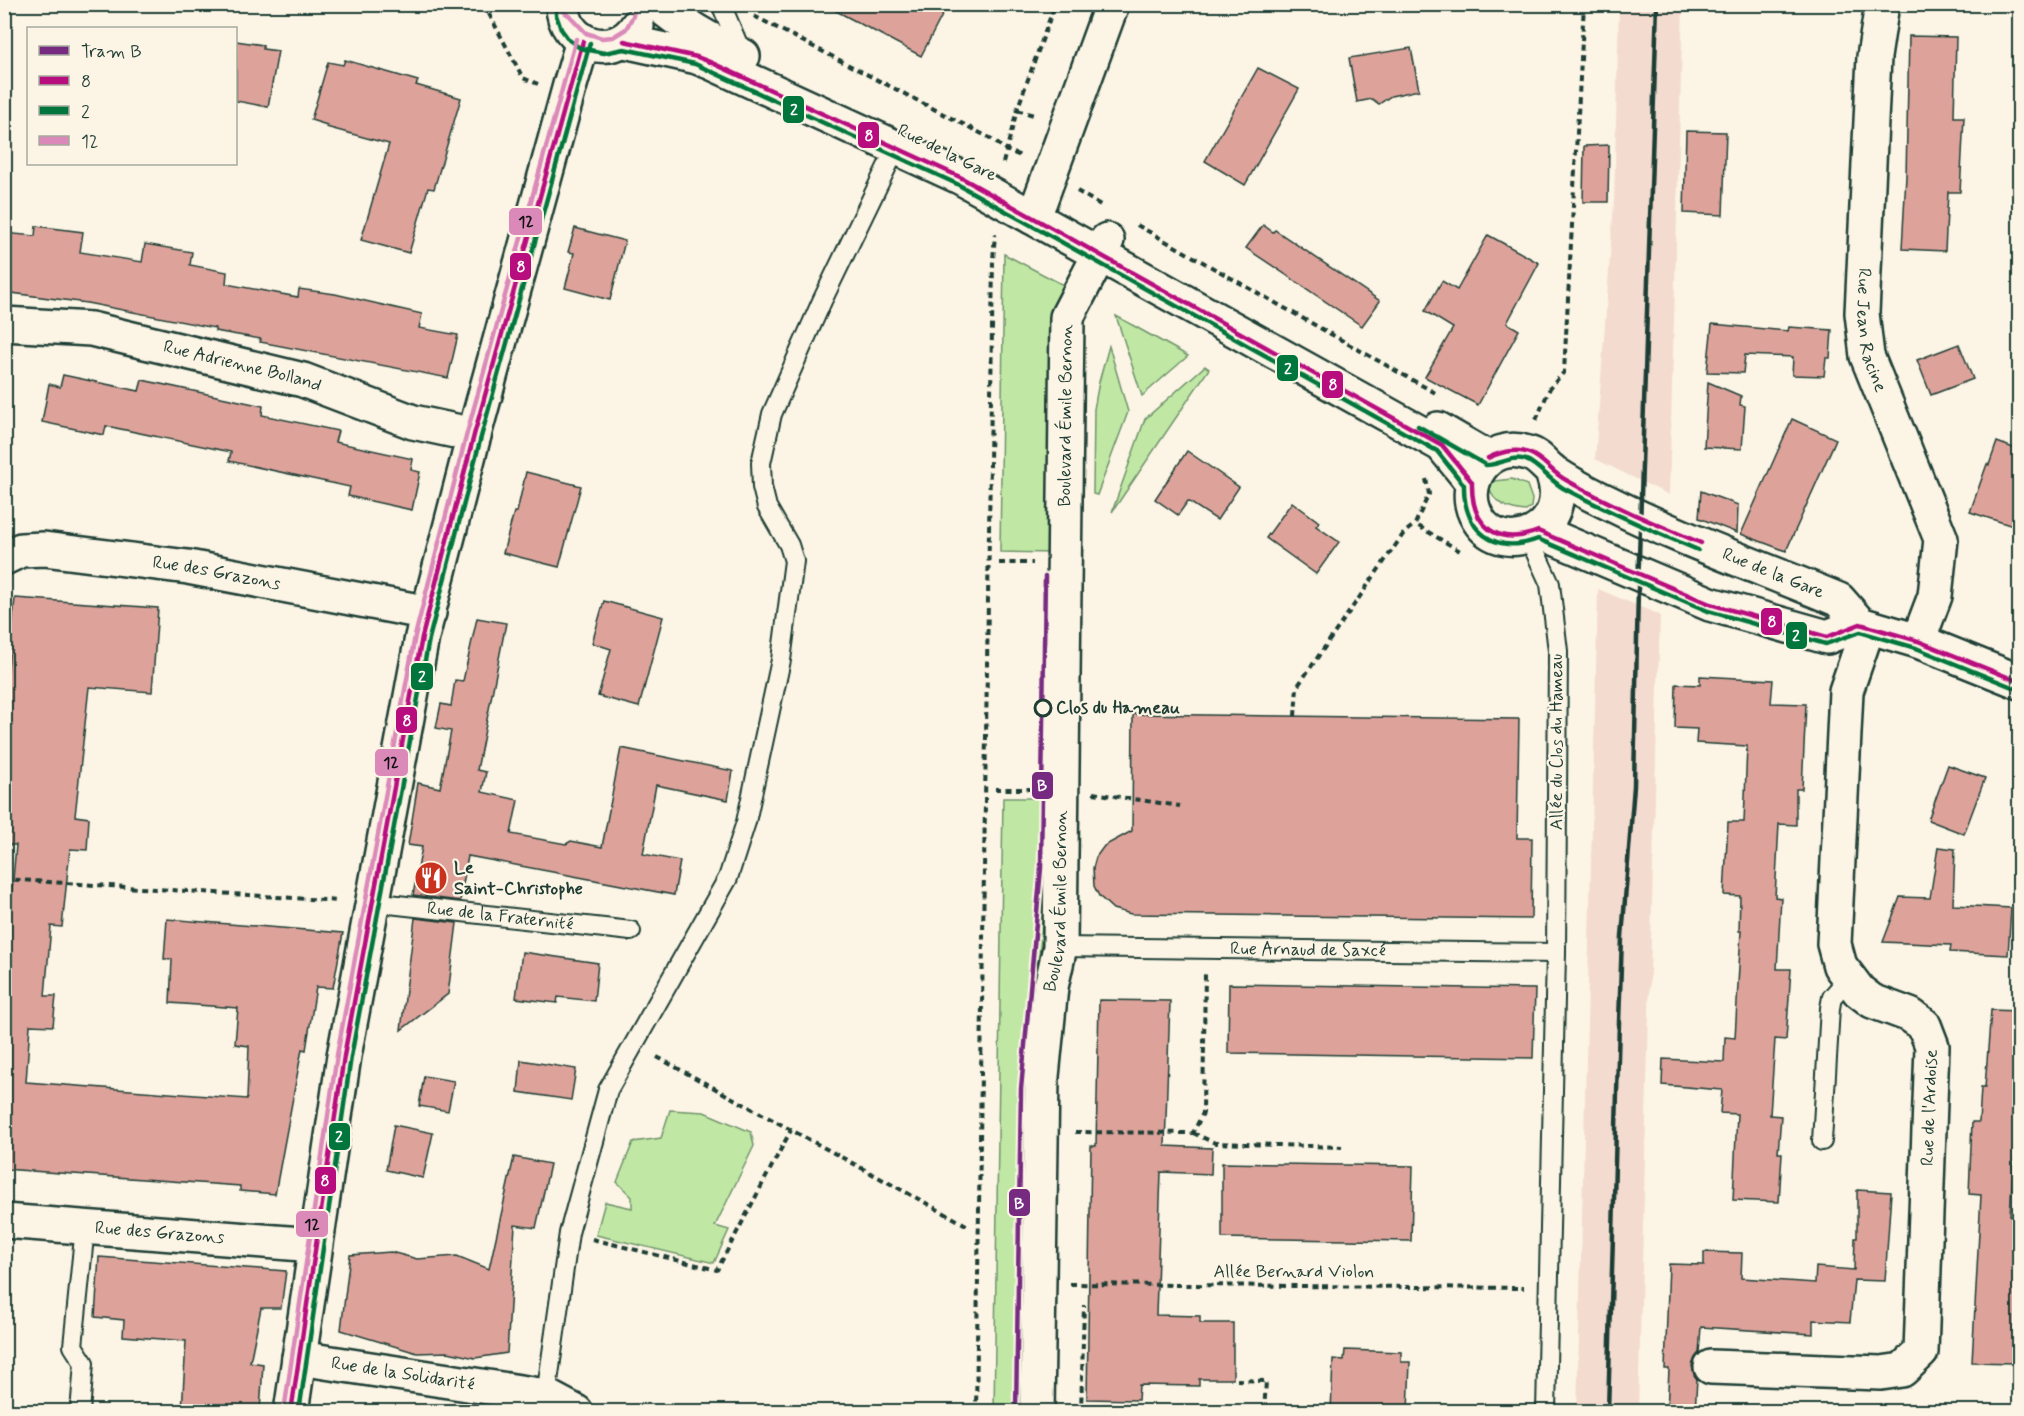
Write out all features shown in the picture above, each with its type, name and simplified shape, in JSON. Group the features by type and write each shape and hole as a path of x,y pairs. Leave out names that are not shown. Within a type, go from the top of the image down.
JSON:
{"street":[{"path":"291,1412 344,1056 358,902 474,435 570,85 571,24 536,4"},
{"path":"624,41 639,23 642,4"},
{"name":"Rue de la Gare","path":"658,4 672,16 742,56 975,164 1036,209"},
{"path":"1036,209 1112,4"},
{"name":"Rue Jean Racine","path":"1882,4 1874,57 1862,313 1867,356 1941,539 1935,596 1918,641"},
{"name":"Rue de la Gare","path":"571,24 604,46 624,41 697,57 960,177 1036,209 1112,232 1480,470 1502,452 1515,450 1539,455 1580,488 1640,518 1839,600 1864,626"},
{"name":"Boulevard Émile Bernon","path":"1037,1412 1042,1076 1051,987 1060,946 1067,317 1112,232"},
{"name":"Rue Adrienne Bolland","path":"4,324 92,329 303,380 413,422 474,435"},
{"path":"1480,470 1470,495 1479,521 1488,530 1501,536 1511,538 1533,534 1548,522 1555,510 1557,497 1556,483 1539,455"},
{"path":"1533,534 1710,604 1827,637 1864,626 1918,641 2019,682"},
{"name":"Rue des Grazons","path":"4,558 21,550 44,549 166,564 429,614"},
{"name":"Rue de l'Ardoise","path":"1711,1367 1881,1373 1902,1370 1922,1352 1932,1046 1924,1025 1910,1015 1872,1001 1859,991 1848,979 1836,955 1834,944 1846,691 1864,626"},
{"name":"Rue des Grazons","path":"4,1221 315,1245"},
{"name":"Rue de la Solidarité","path":"299,1358 546,1396 576,1412"}],"lane":[{"path":"721,4 742,56"},
{"path":"546,1396 568,1233 608,1090 728,878 746,822 781,660 794,561 789,546 767,507 762,487 761,463 772,414 822,301 896,148"},
{"name":"Allée du Clos du Hameau","path":"1533,534 1550,584 1558,651 1556,953 1546,1412"},
{"name":"Rue de la Fraternité","path":"358,902 631,931"},
{"name":"Rue Arnaud de Saxcé","path":"1060,946 1556,953"},
{"path":"1822,1141 1830,1008 1832,997 1848,979"},
{"path":"80,1412 84,1363 73,1346 85,1227"}],"path":[{"path":"453,4 488,12"},
{"path":"490,4 488,12 523,78 546,88"},
{"path":"1006,150 1017,110 1055,4"},
{"path":"1523,4 1584,5 1564,372 1550,388 1539,455"},
{"path":"745,17 752,15 990,138 1006,150 1051,169 1112,232 1440,395"},
{"path":"976,1412 993,260 996,227"},
{"path":"1295,716 1297,687 1404,533 1415,524 1429,494 1426,474"},
{"path":"1415,524 1464,554"},
{"path":"999,563 1034,563"},
{"path":"995,789 1032,789"},
{"path":"1083,791 1180,806"},
{"path":"4,879 358,902"},
{"path":"1193,1133 1203,1113 1206,948"},
{"path":"634,1045 970,1227"},
{"path":"568,1233 717,1270 791,1130"},
{"path":"1070,1132 1193,1133 1215,1143 1342,1147"},
{"name":"Allée Bernard Violon","path":"1039,1284 1548,1288"},
{"path":"1081,1412 1084,1305"},
{"path":"1237,1380 1266,1381 1264,1412"}],"shaded area":[{"path":"1619,5 1683,5 1669,495 1595,459 1614,202"},
{"path":"1598,589 1660,615 1638,1412 1577,1411"}],"green space":[{"path":"1004,254 1071,289 1056,553 1000,552"},
{"path":"1116,316 1188,356 1142,396"},
{"path":"1109,346 1128,412 1097,495 1093,494 1094,409"},
{"path":"1205,366 1209,369 1112,512 1145,419"},
{"path":"1512,479 1527,485 1532,499 1531,507 1526,511 1503,505 1491,492 1489,486 1494,481"},
{"path":"1003,798 1049,798 1047,877 1029,1060 1023,1411 994,1412"},
{"path":"670,1110 704,1112 751,1132 754,1146 715,1226 729,1230 714,1263 596,1235 605,1202 632,1208 632,1197 617,1182 633,1142 661,1138"}],"building":[{"path":"823,4 948,4 921,56"},
{"path":"1909,36 1956,37 1954,117 1964,117 1960,192 1948,192 1945,251 1902,249"},
{"path":"237,41 263,45 263,49 278,51 268,107 237,101"},
{"path":"1411,48 1419,90 1391,96 1379,104 1372,99 1357,102 1349,58"},
{"path":"345,60 418,81 416,85 461,98 434,189 428,188 409,253 361,240 389,144 326,127 327,125 311,120 328,62 343,65"},
{"path":"1258,68 1299,89 1245,185 1205,161"},
{"path":"1686,131 1726,132 1723,215 1684,213"},
{"path":"1609,145 1608,202 1583,202 1584,146"},
{"path":"1263,225 1273,232 1275,230 1380,301 1362,326 1246,248"},
{"path":"36,226 83,232 80,252 142,262 145,244 192,252 190,265 227,272 226,284 298,297 299,289 335,294 422,314 419,328 458,335 448,378 260,342 261,339 215,331 215,328 87,303 4,292 4,233 35,236"},
{"path":"575,228 625,241 610,300 565,288 574,253 568,252"},
{"path":"1488,235 1539,263 1507,323 1519,330 1478,405 1425,377 1453,328 1425,311 1442,281 1457,290"},
{"path":"1712,324 1788,331 1789,327 1832,330 1830,358 1826,358 1824,376 1792,375 1793,357 1745,355 1743,373 1707,372"},
{"path":"1959,344 1973,379 1931,395 1917,360"},
{"path":"63,375 139,391 142,380 263,406 262,415 338,431 335,442 413,459 411,470 420,472 412,510 348,496 350,487 229,461 231,452 106,426 104,435 42,422 49,384 60,387"},
{"path":"1708,382 1741,396 1740,405 1745,406 1742,449 1704,447"},
{"path":"1792,419 1836,439 1786,551 1741,534"},
{"path":"1997,442 2019,450 2019,528 1970,512"},
{"path":"1187,451 1239,487 1217,520 1188,501 1178,515 1155,499"},
{"path":"526,472 581,486 559,567 503,553 514,512 517,512"},
{"path":"1701,491 1738,505 1737,533 1699,518"},
{"path":"1292,502 1319,522 1316,526 1339,542 1316,574 1266,538"},
{"path":"15,598 158,608 152,692 89,687 75,816 89,818 87,850 70,849 62,927 51,926 45,996 56,996 53,1026 30,1025 26,1082 247,1099 249,1046 235,1044 238,1008 170,1003 172,959 164,959 167,919 343,933 333,988 316,987 306,1050 302,1049 275,1194 240,1191 240,1186 4,1169 4,940 5,924 9,925 16,845 9,845 4,774 4,707"},
{"path":"604,601 663,617 639,707 598,696 611,649 592,643"},
{"path":"477,618 506,623 477,770 486,772 482,792 518,800 511,834 566,844 571,841 602,847 621,748 733,771 728,800 656,785 643,854 680,861 674,895 468,856 460,901 413,895 422,847 408,845 418,783 440,788 451,731 436,728 441,704 451,706 455,680 463,681"},
{"path":"1700,676 1773,680 1771,703 1806,704 1802,789 1796,789 1796,825 1779,824 1775,897 1781,898 1777,969 1791,969 1786,1040 1775,1039 1770,1115 1781,1116 1778,1153 1782,1153 1779,1202 1733,1200 1737,1114 1720,1113 1722,1090 1662,1085 1663,1059 1724,1062 1725,1037 1735,1038 1741,931 1739,931 1740,896 1724,895 1728,822 1744,822 1747,746 1696,743 1697,729 1675,728 1676,684 1700,685"},
{"name":"Clos du Hameau","path":"1133,714 1519,719 1517,838 1532,838 1531,919 1131,914 1113,909 1099,896 1094,886 1093,868 1096,857 1104,846 1132,831"},
{"path":"1948,765 1985,778 1964,834 1928,820"},
{"path":"1938,847 1955,849 1953,905 2011,908 2008,955 1950,952 1951,945 1883,942 1900,897 1930,898"},
{"path":"415,918 457,923 448,994 401,1030"},
{"path":"522,952 598,963 594,1001 558,997 557,1003 516,998"},
{"path":"1229,984 1535,989 1533,1058 1228,1053"},
{"path":"1099,1000 1170,1001 1165,1146 1212,1148 1211,1174 1161,1172 1156,1315 1200,1316 1200,1323 1233,1323 1233,1379 1199,1379 1199,1386 1139,1385 1138,1400 1087,1399 1091,1146 1096,1146"},
{"path":"1991,1010 2019,1011 2019,1090 2010,1215 2019,1216 2015,1363 1972,1362 1981,1195 1969,1194 1972,1122 1979,1122 1981,1087 1985,1087"},
{"path":"521,1060 576,1069 571,1100 518,1092"},
{"path":"424,1076 454,1081 448,1111 419,1106"},
{"path":"394,1125 433,1133 423,1178 386,1170"},
{"path":"514,1157 550,1164 536,1228 515,1225 507,1353 475,1358 448,1352 417,1353 341,1330 350,1255 391,1252 417,1259 457,1256 489,1269"},
{"path":"1222,1163 1413,1166 1411,1241 1222,1238"},
{"path":"1857,1190 1891,1192 1885,1281 1854,1280 1850,1322 1813,1320 1813,1334 1701,1327 1699,1353 1692,1366 1697,1379 1695,1412 1667,1412 1669,1369 1665,1369 1669,1264 1704,1265 1704,1252 1742,1253 1741,1278 1815,1283 1816,1267 1854,1270"},
{"path":"99,1257 286,1271 281,1308 261,1308 250,1362 263,1364 260,1412 182,1412 186,1341 123,1336 124,1320 95,1317"},
{"path":"1345,1350 1401,1352 1401,1362 1410,1362 1408,1412 1331,1412 1333,1359 1344,1360"}],"railway":[{"path":"1608,1412 1622,937 1634,786 1657,4"}],"tram line":[{"name":"B","path":"1016,1412 1021,1089 1041,868 1045,576"}],"transit line":[{"name":"12","path":"552,4 570,16 586,33 602,38 613,37 626,29 633,16 635,4"},
{"name":"2","path":"556,4 556,15 561,29 569,40 580,48 604,53 624,49 695,64 957,184 1437,451 1464,485 1465,501 1475,526 1495,541 1508,544 1538,539 1708,611 1826,644 1860,632 1916,648 2017,689"},
{"name":"12","path":"284,1411 337,1055 415,636 467,433 576,39"},
{"name":"8","path":"291,1412 344,1056 422,637 474,435 583,41"},
{"name":"8","path":"624,41 710,62 960,177 1442,445 1472,482 1473,497 1481,521 1498,534 1510,536 1538,531 1710,604 1827,637 1860,624 1918,641 2020,682"},
{"name":"2","path":"299,1412 351,1057 429,639 481,437 590,43"},
{"name":"2","path":"1418,426 1486,465 1510,459 1526,460 1563,488 1698,550"},
{"name":"8","path":"1488,458 1508,451 1529,453 1539,458 1561,477 1583,489 1633,514 1701,543"}],"place":[{"name":"Clos du Hameau","path":"1043,708"},
{"name":"Le Saint-Christophe","path":"431,878"}]}
